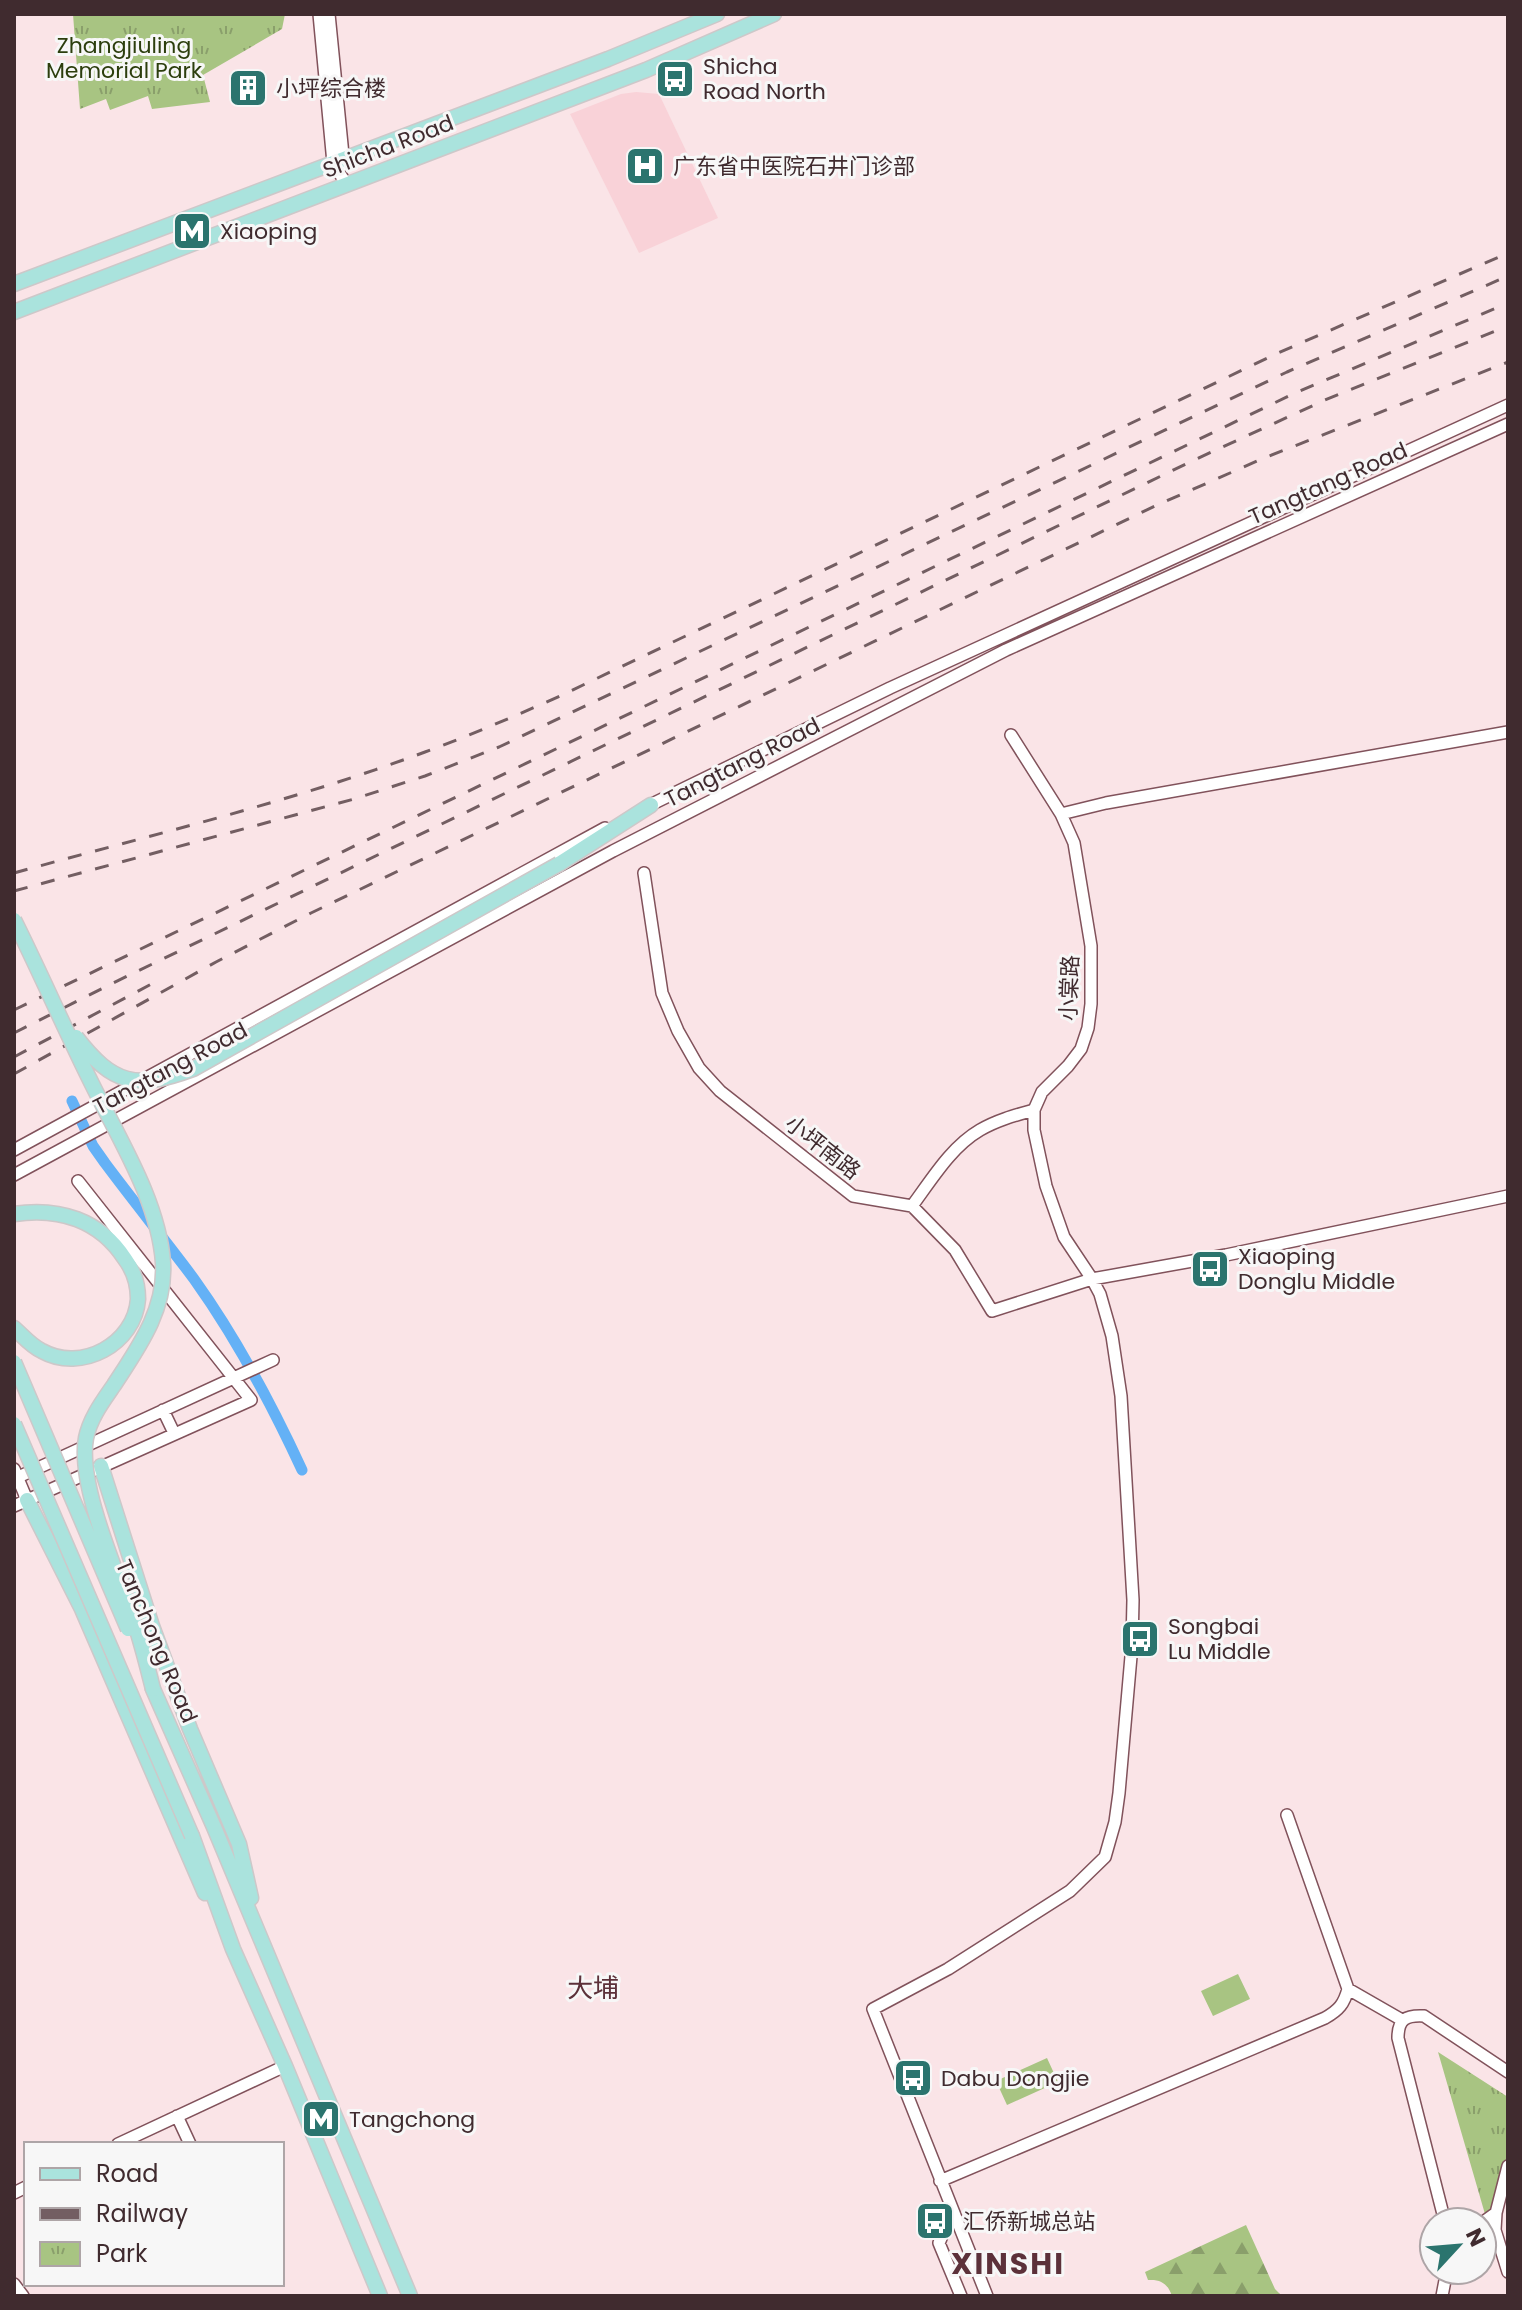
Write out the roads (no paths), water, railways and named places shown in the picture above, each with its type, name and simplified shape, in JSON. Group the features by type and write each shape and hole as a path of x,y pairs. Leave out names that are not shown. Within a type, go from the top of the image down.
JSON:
{"main road":[{"name":"Shicha Road","path":"14,284 608,59 717,14"},
{"name":"Shicha Road","path":"14,312 646,70 774,14"},
{"path":"56,1007 92,1058 115,1076 140,1081 174,1076 193,1069 559,864 651,805"},
{"path":"14,920 149,1203 157,1227 163,1263 154,1315 145,1336 92,1419 86,1438 84,1463 153,1689"},
{"path":"14,1214 43,1212 65,1215 99,1229 117,1247 131,1268 138,1300 132,1321 121,1339 104,1351 87,1357 67,1359 44,1352 14,1328"},
{"name":"Tanchong Road","path":"14,1362 260,1937"},
{"name":"Tanchong Road","path":"15,1427 192,1836 233,1949"},
{"path":"101,1466 173,1685 239,1844 260,1937 410,2296"},
{"path":"21,1503 82,1609 195,1875 233,1949 285,2066 380,2296"}],"street":[{"path":"319,14 338,161 347,185"},
{"path":"329,14 338,161"},
{"name":"Tangtang Road","path":"14,1150 568,846 890,688 1508,405"},
{"name":"Tangtang Road","path":"14,1175 613,851 1006,650 1508,424"},
{"path":"1061,814 1106,803 1508,732"},
{"name":"小棠路","path":"1011,735 1061,814 1074,843 1088,923 1091,1004 1088,1028 1081,1049 1042,1092 1034,1110"},
{"name":"小坪南路","path":"644,873 662,993 678,1031 699,1068 720,1091 853,1196 912,1206"},
{"path":"987,2296 873,2009 948,1969 1061,1897 1105,1857 1111,1841 1119,1793 1132,1645 1133,1600 1119,1385 1107,1318 1092,1279 1064,1237 1046,1186 1034,1130 1034,1110 1003,1119 978,1131 957,1148 912,1206 955,1250 992,1311 1092,1279 1226,1255 1508,1196"},
{"path":"78,1181 233,1379 251,1400 21,1503 15,1475 233,1379 273,1360"},
{"path":"163,1410 174,1433"},
{"path":"940,2181 1338,2011 1345,2002 1348,1989 1287,1815"},
{"path":"1348,1989 1400,2024"},
{"path":"1441,2206 1398,2038 1400,2024 1412,2015 1424,2016 1508,2072"},
{"path":"122,2142 285,2066"},
{"path":"177,2116 189,2142"},
{"path":"1498,2206 1508,2166"},
{"path":"952,2212 939,2243 961,2296"},
{"path":"1498,2240 1508,2272"},
{"path":"14,2284 23,2296"}],"waterway":[{"path":"72,1101 93,1146 225,1325 266,1396 302,1470"}],"railway":[{"path":"14,873 324,787 493,725 560,696 1278,353 1508,253"},
{"path":"14,891 354,799 499,747 1287,372 1508,276"},
{"path":"14,1010 1295,393 1508,303"},
{"path":"14,1033 1192,461 1325,400 1508,326"},
{"path":"14,1074 311,913 1155,506 1264,458 1508,362"},
{"path":"14,1057 159,980"}],"place":[{"name":"Shicha Road North","path":"675,79"},
{"name":"小坪综合楼","path":"248,88"},
{"name":"广东省中医院石井门诊部","path":"645,166"},
{"name":"Xiaoping","path":"192,231"},
{"name":"Xiaoping Donglu Middle","path":"1210,1269"},
{"name":"Songbai Lu Middle","path":"1140,1639"},
{"name":"Dabu Dongjie","path":"913,2078"},
{"name":"Tangchong","path":"321,2119"},
{"name":"汇侨新城总站","path":"935,2221"}],"district":[{"name":"大埔","path":"593,1988"},
{"name":"XINSHI","path":"1008,2264"}],"park label":[{"name":"Zhangjiuling Memorial Park","path":"124,58"}]}
